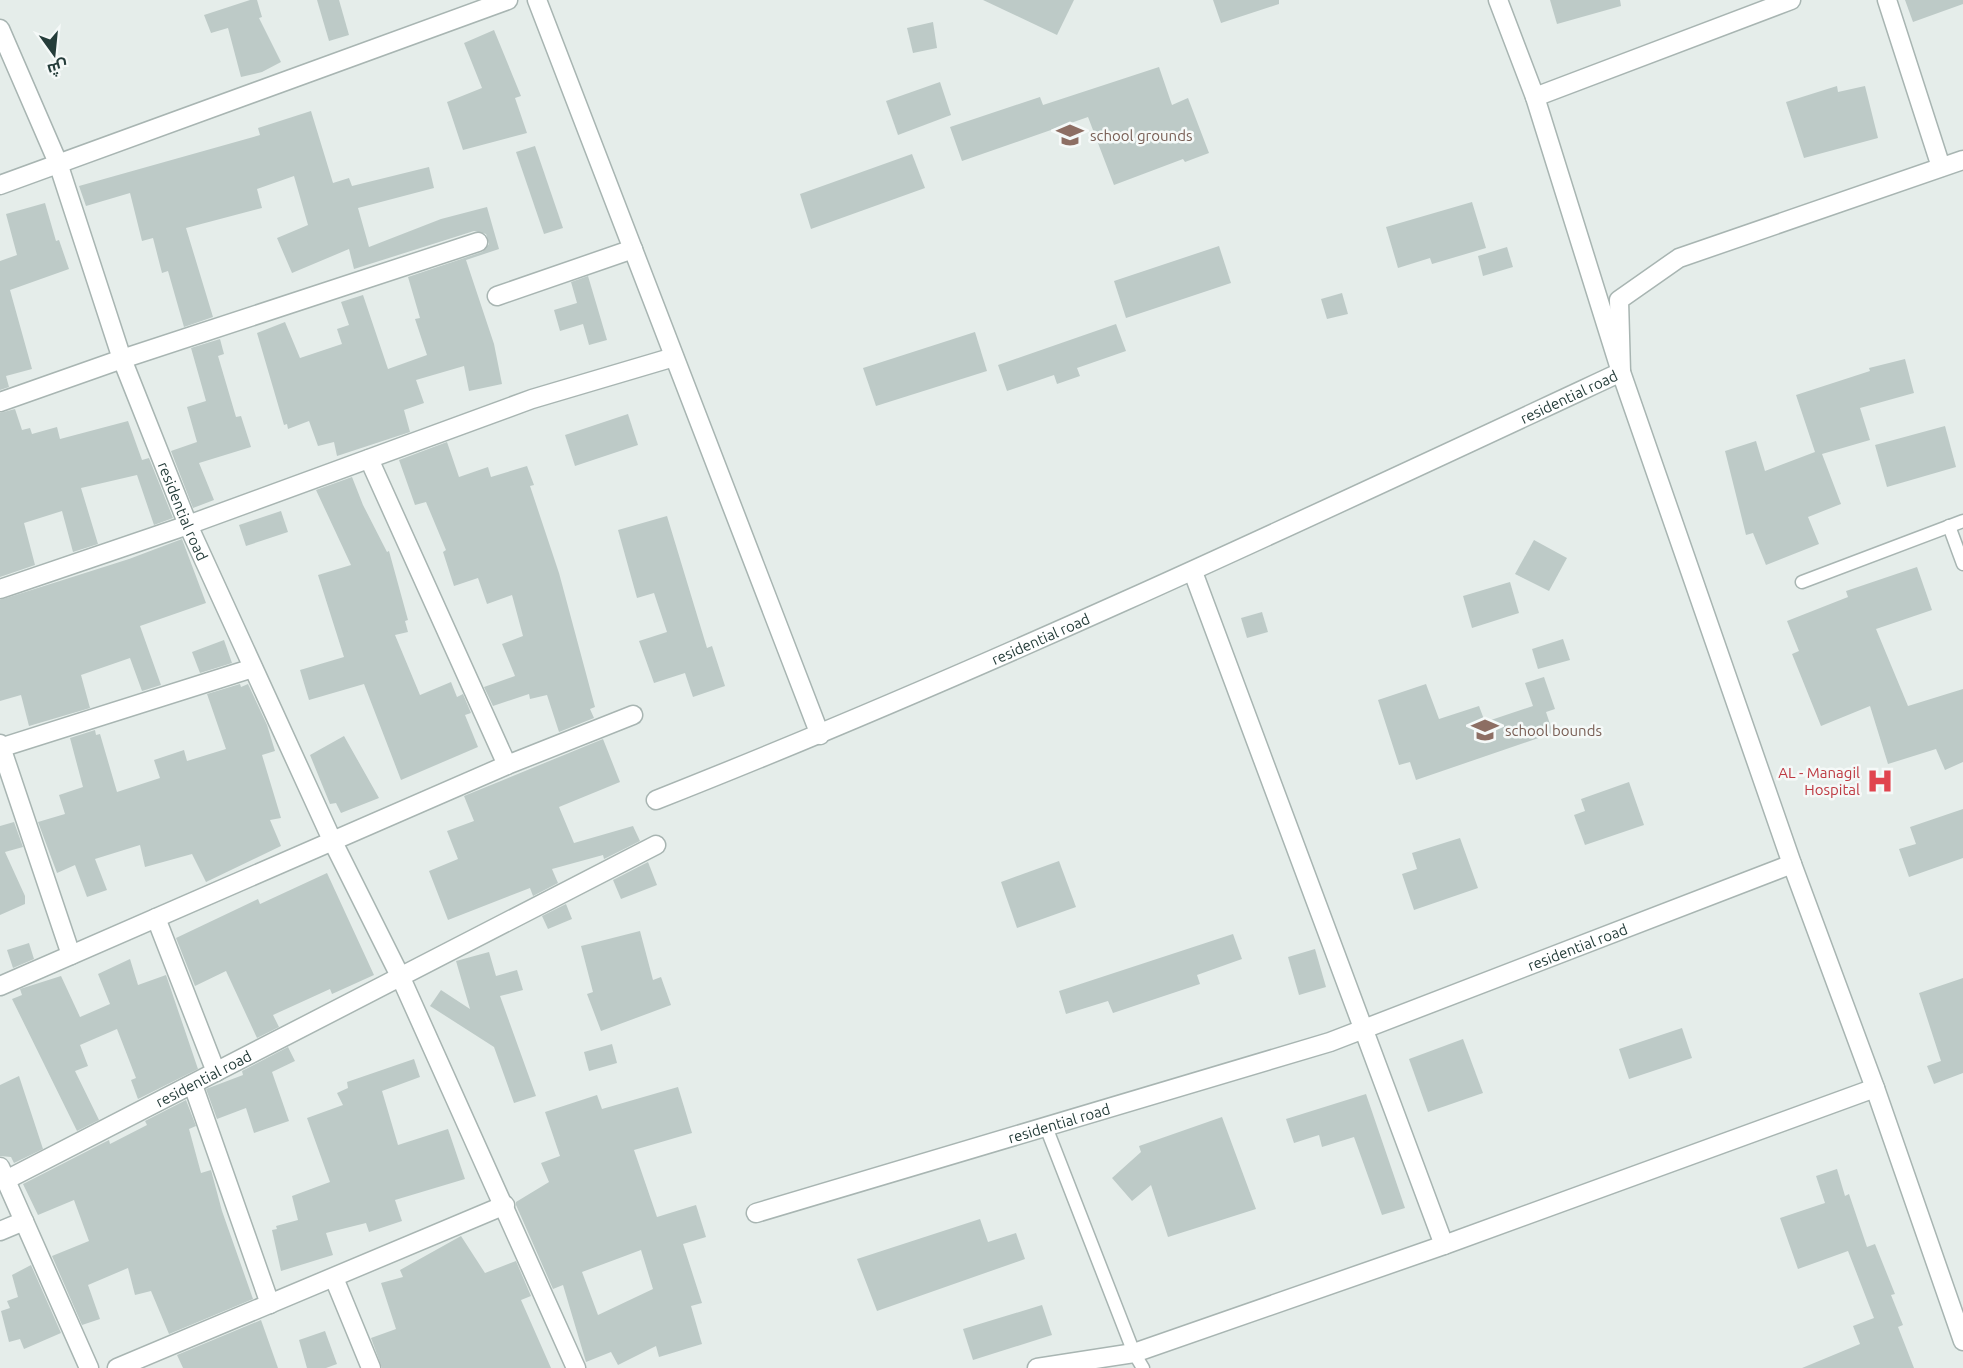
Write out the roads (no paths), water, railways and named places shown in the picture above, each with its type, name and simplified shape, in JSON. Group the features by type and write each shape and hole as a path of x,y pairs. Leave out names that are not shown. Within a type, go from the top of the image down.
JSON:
{"street":[{"path":"0,185 508,0"},
{"path":"537,0 820,735"},
{"name":"residential road","path":"656,800 820,735 1193,572 1621,372 1535,97 1498,0"},
{"path":"1535,97 1791,0"},
{"path":"1887,0 1941,167"},
{"name":"residential road","path":"0,29 58,163 122,359 188,525 332,840 401,978 576,1368"},
{"path":"1963,160 1679,258 1619,300 1621,372 1792,864 1875,1088 1963,1341"},
{"path":"0,402 122,359 478,242"},
{"path":"497,296 633,249"},
{"path":"0,589 188,525 532,399 675,357"},
{"path":"369,459 507,765"},
{"path":"1193,572 1444,1245"},
{"path":"71,955 0,747 253,668"},
{"path":"0,986 507,765 633,715"},
{"name":"residential road","path":"3,1173 193,1085 656,845"},
{"name":"residential road","path":"756,1213 1330,1042 1792,864"},
{"path":"156,918 216,1072"},
{"path":"193,1085 270,1304"},
{"path":"1037,1368 1139,1360 1444,1245 1875,1088"},
{"path":"3,1173 89,1368"},
{"path":"117,1368 504,1205"},
{"path":"0,1231 24,1221"},
{"path":"334,1278 371,1368"}],"lane":[{"path":"1802,582 1963,521"},
{"path":"1949,526 1963,564"},
{"path":"1046,1127 1139,1360"}],"place":[{"name":"school grounds","path":"1070,135"},
{"name":"school bounds","path":"1485,730"},
{"name":"AL - Managil Hospital","path":"1880,781"}]}
